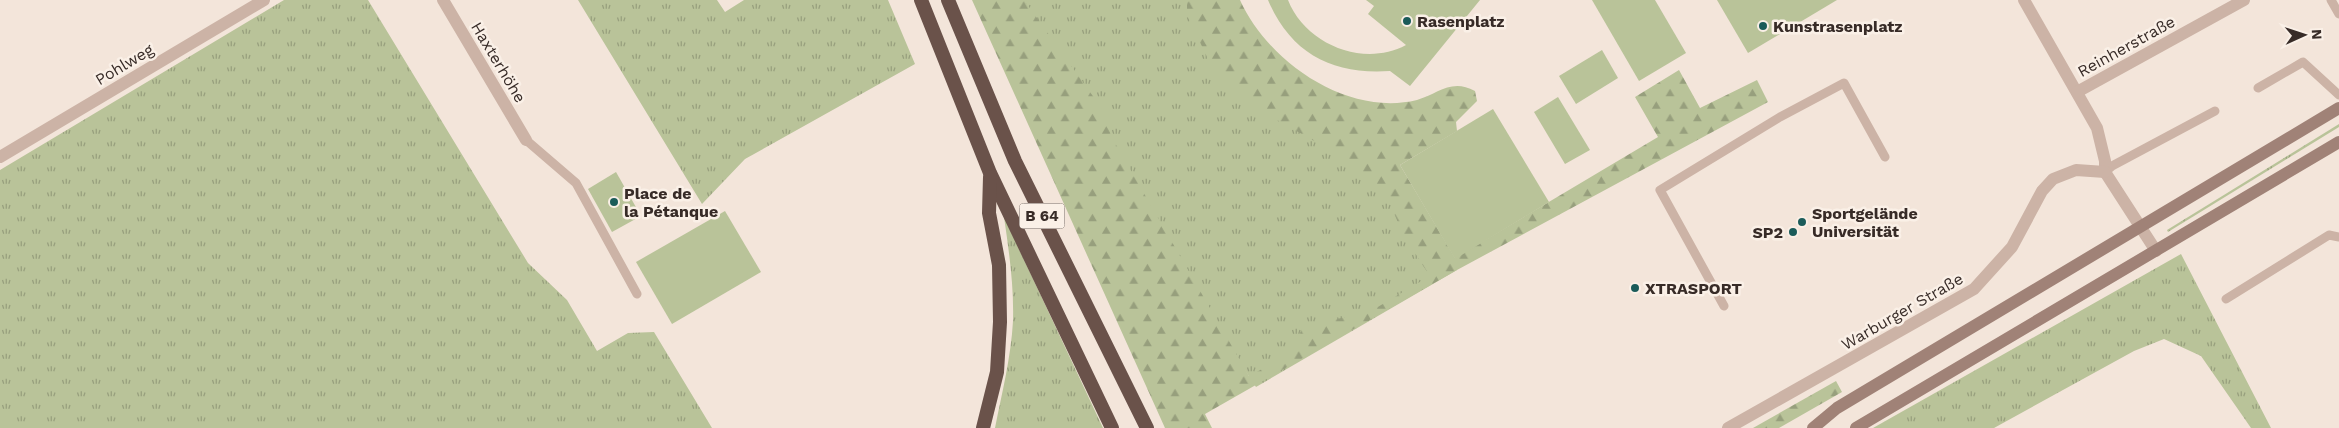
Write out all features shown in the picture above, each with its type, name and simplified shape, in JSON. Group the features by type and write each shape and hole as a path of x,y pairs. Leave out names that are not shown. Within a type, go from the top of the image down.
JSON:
{"highway":[{"name":"B 64","path":"921,0 990,173 1112,428"},
{"name":"B 64","path":"948,0 1015,161 1146,428"},
{"path":"983,428 997,372 1000,322 999,266 989,213 990,173"}],"main road":[{"path":"1813,428 1838,408 2339,108"},
{"path":"1856,428 2339,142"}],"street":[{"name":"Pohlweg","path":"0,157 264,0"},
{"name":"Haxterhöhe","path":"443,0 526,140"},
{"name":"Reinherstraße","path":"2024,0 2097,128 2105,172"},
{"name":"Reinherstraße","path":"2077,92 2244,0"},
{"name":"Warburger Straße","path":"1728,428 1974,289 2012,247 2042,191 2053,179 2076,170 2105,172"},
{"path":"2105,172 2156,251"}],"lane":[{"path":"2331,0 2339,14"},
{"path":"2258,88 2303,62 2339,95"},
{"path":"1724,306 1660,190 1780,117 1844,83 1884,157"},
{"path":"2105,172 2112,166 2215,111"},
{"path":"526,140 576,183 637,294"},
{"path":"2226,300 2329,235 2339,237"}],"green space":[{"path":"284,0 368,0 528,263 567,300 597,351 628,333 654,332 712,428 0,428 0,170"},
{"path":"578,0 717,0 725,12 744,0 888,0 915,64 745,159 702,204"},
{"path":"972,0 1024,0 1105,113 1111,136 1249,376 1305,346 1300,333 1303,327 1371,311 1430,276 1401,227 1390,199 1368,186 1360,167 1254,107 1229,86 1209,61 1187,15 1187,0 1240,0 1253,23 1270,44 1290,63 1313,80 1338,92 1364,100 1390,103 1417,100 1445,88 1459,86 1475,91 1477,101 1456,122 1457,131 1400,165 1455,258 1658,137 1635,97 1679,70 1700,108 1757,80 1768,102 1457,270 1205,414 1212,428 1165,428"},
{"path":"1002,0 1195,0 1350,144 1457,270 1256,387"},
{"path":"1268,0 1288,0 1296,16 1321,40 1337,48 1372,54 1406,45 1368,14 1374,6 1366,0 1480,0 1410,86 1390,71 1350,69 1332,65 1316,57 1289,34"},
{"path":"1592,0 1655,0 1686,53 1639,81"},
{"name":"Kunstrasenplatz","path":"1717,0 1837,0 1748,53"},
{"path":"1602,50 1618,78 1576,104 1559,76"},
{"path":"1558,97 1590,150 1565,164 1534,112"},
{"path":"1493,109 1549,202 1455,259 1400,165"},
{"path":"2339,124 2339,127 2168,232 2167,230"},
{"name":"Place de la Pétanque","path":"616,172 641,216 612,232 588,189"},
{"path":"725,211 761,272 672,324 636,262"},
{"path":"1004,217 1103,428 995,428 1008,361 1013,321 1012,282"},
{"path":"2181,254 2271,428 2251,428 2201,356 2164,339 2134,351 1994,428 1873,428"},
{"path":"1836,381 1842,392 1779,428 1753,428"}],"place":[{"name":"Rasenplatz","path":"1407,21"},
{"name":"Kunstrasenplatz","path":"1763,26"},
{"name":"Place de la Pétanque","path":"614,202"},
{"name":"Sportgelände Universität","path":"1802,222"},
{"name":"SP2","path":"1793,232"},
{"name":"XTRASPORT","path":"1635,288"}]}
